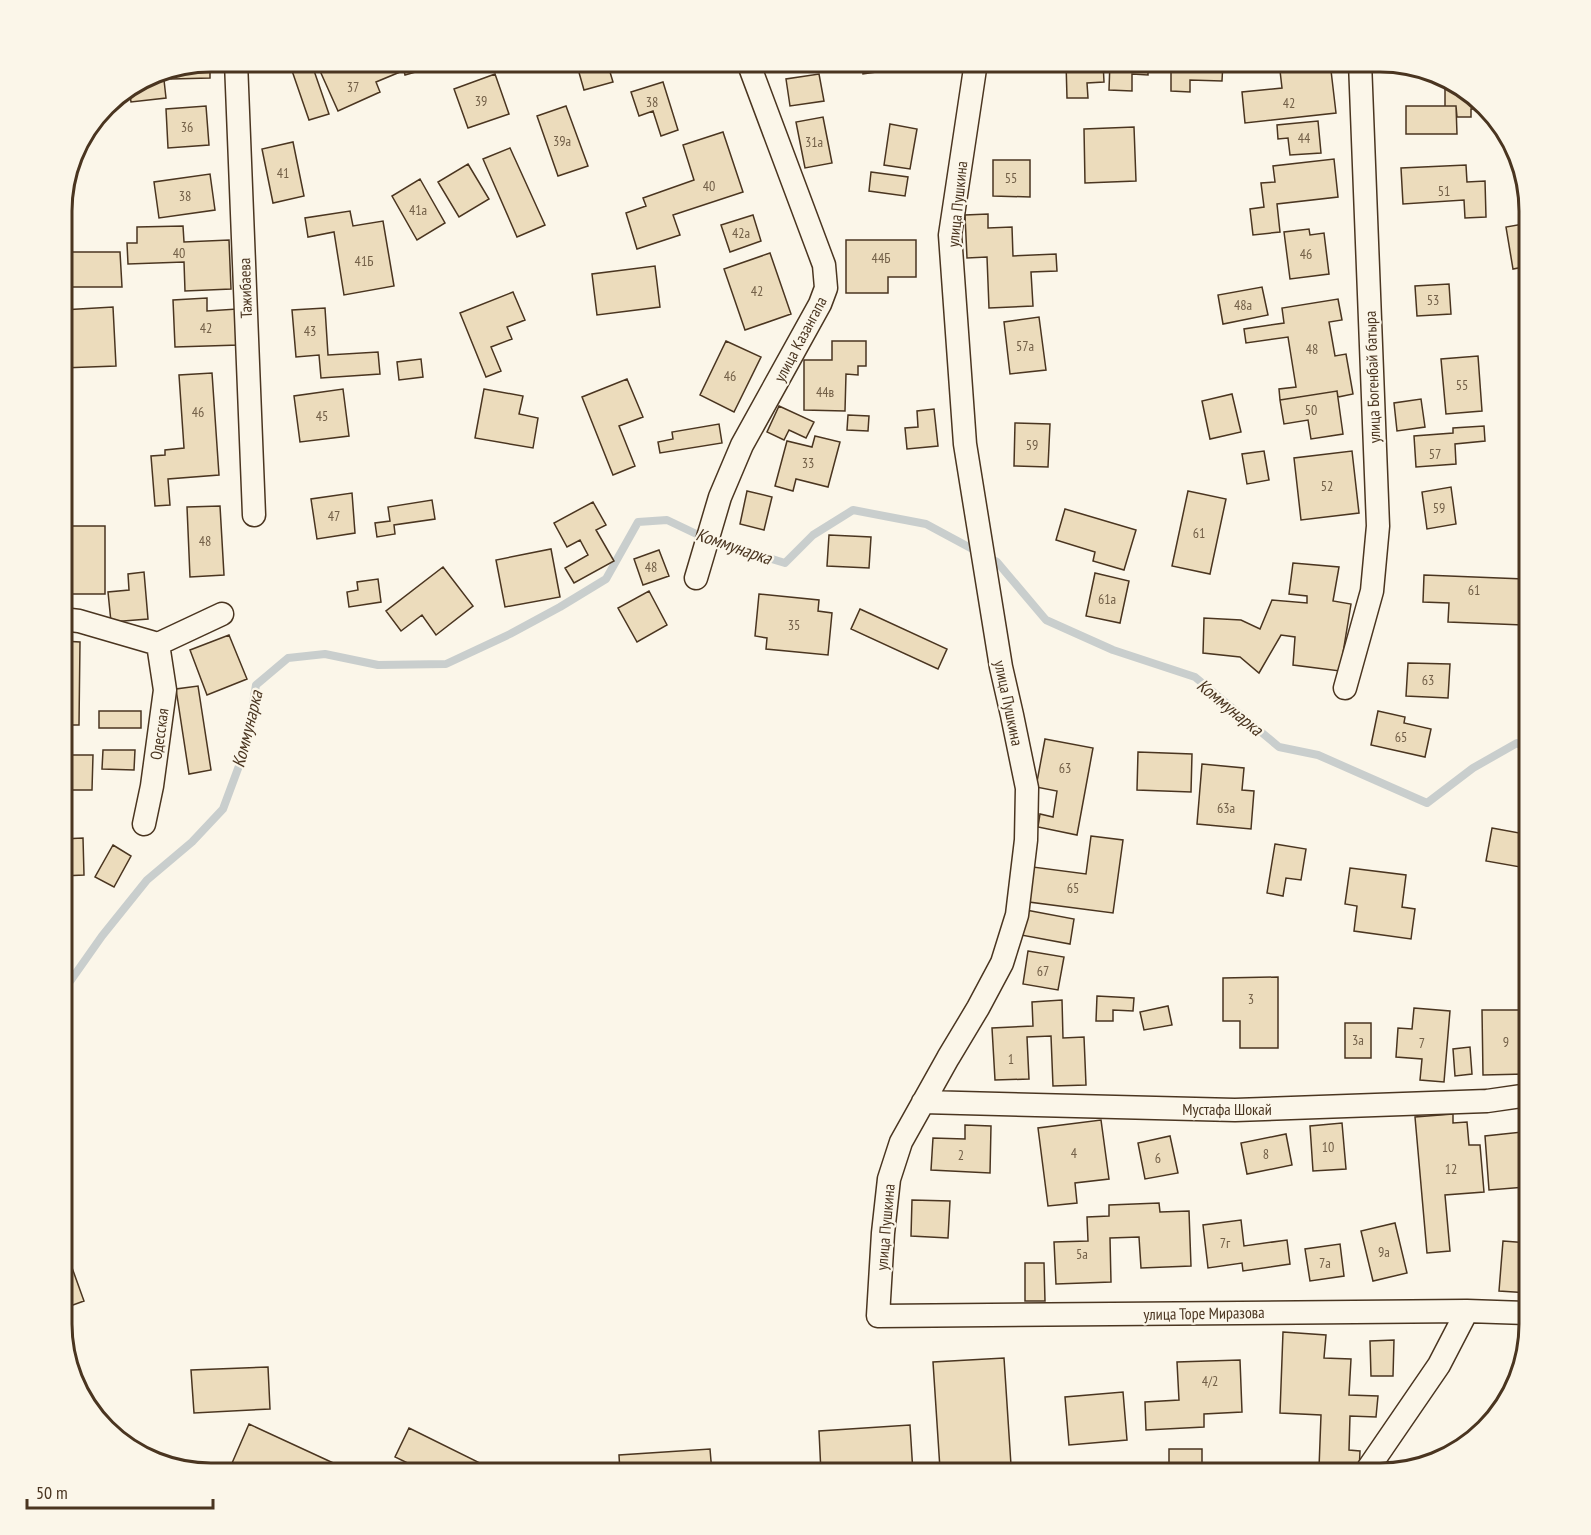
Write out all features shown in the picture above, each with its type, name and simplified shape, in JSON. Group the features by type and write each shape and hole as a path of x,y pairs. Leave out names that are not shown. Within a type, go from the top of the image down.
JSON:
{"street":[{"name":"Тажибаева","path":"236,72 254,515"},
{"name":"улица Казангапа","path":"696,578 720,497 742,445 820,304 826,288 824,265 752,72"},
{"name":"улица Пушкина","path":"878,1316 889,1179 901,1142 1002,963 1017,915 1026,840 1027,788 1001,667 965,444 951,235 975,72"},
{"name":"улица Богенбай батыра","path":"1345,688 1372,591 1378,526 1360,72"},
{"path":"72,620 158,644 222,614"},
{"name":"Одесская","path":"144,824 152,786 165,690 158,644"},
{"name":"Мустафа Шокай","path":"923,1102 1235,1110 1487,1101 1519,1097"},
{"path":"1372,1463 1439,1365 1467,1311"},
{"name":"улица Торе Миразова","path":"878,1316 1467,1311 1519,1313"}],"building":[{"path":"210,72 210,78 171,79 184,75"},
{"path":"292,72 314,72 329,114 309,120"},
{"path":"320,72 400,72 376,82 380,92 338,111"},
{"path":"579,72 610,72 613,82 584,90"},
{"path":"1066,72 1104,72 1104,82 1087,83 1088,98 1067,98"},
{"path":"1110,72 1148,72 1148,75 1132,74 1132,91 1109,90"},
{"path":"1171,72 1222,72 1222,81 1190,80 1190,92 1171,91"},
{"path":"1280,72 1331,72 1336,113 1245,123 1242,92 1282,88"},
{"path":"495,74 509,114 468,128 454,89"},
{"path":"819,74 824,101 790,106 786,79"},
{"path":"164,81 166,98 131,102 130,98 134,95"},
{"path":"663,82 678,130 661,136 653,111 639,116 631,92"},
{"path":"1445,88 1474,109 1471,109 1471,117 1457,117 1456,106 1445,106"},
{"path":"206,106 209,145 168,148 166,109"},
{"path":"566,106 588,166 558,176 537,116"},
{"path":"1406,106 1456,106 1457,134 1406,134"},
{"path":"823,117 832,163 805,168 796,122"},
{"path":"1318,121 1321,153 1290,155 1288,138 1278,139 1277,125"},
{"path":"890,124 917,129 910,169 884,165"},
{"path":"1134,127 1136,181 1085,183 1084,129"},
{"path":"723,132 743,192 673,215 680,235 637,249 626,213 646,206 643,198 694,180 683,145"},
{"path":"293,142 304,196 273,203 262,149"},
{"path":"510,148 545,225 517,237 483,159"},
{"path":"1334,159 1338,197 1277,204 1280,232 1253,235 1250,209 1264,207 1261,183 1275,182 1273,166"},
{"path":"993,160 1030,160 1030,197 993,196"},
{"path":"468,164 489,199 459,217 438,182"},
{"path":"1466,165 1467,182 1485,181 1486,217 1465,218 1464,200 1403,204 1401,168"},
{"path":"871,172 908,177 905,196 869,191"},
{"path":"210,174 215,210 159,218 154,182"},
{"path":"420,179 445,223 417,240 392,196"},
{"path":"350,211 353,226 383,221 394,286 344,295 334,232 308,237 305,218"},
{"path":"988,214 988,228 1012,227 1013,256 1056,254 1057,271 1031,272 1033,306 989,308 987,257 967,258 965,215"},
{"path":"753,215 761,241 730,252 721,225"},
{"path":"1519,225 1519,268 1513,269 1506,227"},
{"path":"183,226 184,242 229,240 231,289 185,291 184,262 128,264 127,243 137,243 137,227"},
{"path":"1309,229 1310,235 1324,233 1329,274 1290,279 1284,232"},
{"path":"846,240 916,240 916,277 888,277 888,293 846,293"},
{"path":"72,252 120,252 122,287 72,287"},
{"path":"770,253 791,314 745,330 724,269"},
{"path":"655,266 660,307 597,315 592,274"},
{"path":"1449,284 1451,314 1417,316 1415,286"},
{"path":"1262,287 1268,315 1223,324 1218,295"},
{"path":"513,292 525,320 507,327 512,339 491,347 501,371 486,377 460,313"},
{"path":"207,298 207,311 237,309 239,345 175,347 173,300"},
{"path":"1338,299 1342,320 1329,322 1335,356 1346,354 1353,394 1338,397 1337,391 1280,400 1279,389 1296,387 1288,337 1246,343 1244,329 1284,323 1282,308"},
{"path":"113,307 116,366 72,368 72,309"},
{"path":"325,308 328,355 378,352 380,374 321,378 319,355 296,357 292,310"},
{"path":"1039,317 1046,370 1010,374 1004,322"},
{"path":"726,341 761,357 734,412 700,395"},
{"path":"832,341 866,341 866,366 858,366 858,375 846,374 845,411 804,410 804,360 832,360"},
{"path":"1478,356 1482,411 1446,414 1441,359"},
{"path":"421,359 423,377 399,380 397,362"},
{"path":"212,373 219,475 168,479 170,505 155,506 151,456 165,455 165,450 184,448 179,375"},
{"path":"627,379 643,417 619,426 635,466 613,475 582,397"},
{"path":"343,389 349,436 300,442 294,396"},
{"path":"484,389 523,396 519,414 538,418 533,448 475,438"},
{"path":"1337,391 1343,434 1311,439 1308,420 1284,424 1280,400"},
{"path":"1232,394 1241,432 1210,439 1202,401"},
{"path":"1421,399 1425,427 1397,431 1394,403"},
{"path":"779,406 814,422 806,438 789,430 784,440 767,432"},
{"path":"934,409 938,446 907,449 905,428 918,427 917,411"},
{"path":"848,415 869,416 868,431 847,430"},
{"path":"1015,423 1050,424 1048,467 1014,466"},
{"path":"719,424 722,443 660,453 658,442 673,439 672,432"},
{"path":"1484,426 1485,441 1455,444 1456,464 1416,467 1414,436 1453,433 1453,428"},
{"path":"815,436 840,442 828,487 796,479 793,491 775,486 787,441 812,447"},
{"path":"1264,451 1269,480 1247,484 1242,454"},
{"path":"1352,451 1359,513 1301,520 1294,458"},
{"path":"1451,487 1456,524 1427,529 1422,492"},
{"path":"747,491 772,497 764,530 740,524"},
{"path":"1188,491 1226,499 1210,574 1172,566"},
{"path":"352,493 355,533 317,539 311,499"},
{"path":"432,500 435,519 394,525 395,534 377,537 375,523 390,521 388,507"},
{"path":"593,502 606,525 596,530 614,561 574,583 565,568 588,555 580,540 567,547 554,523"},
{"path":"220,506 224,575 190,577 187,507"},
{"path":"1065,509 1136,530 1124,570 1093,561 1095,552 1056,540"},
{"path":"72,526 105,526 105,594 72,594"},
{"path":"829,535 871,537 869,568 827,566"},
{"path":"551,549 560,597 505,607 496,560"},
{"path":"659,550 669,576 643,585 634,559"},
{"path":"1293,563 1339,567 1333,601 1351,604 1340,671 1293,665 1295,637 1281,635 1259,673 1240,657 1203,653 1204,618 1241,620 1260,629 1272,600 1307,603 1307,596 1289,594"},
{"path":"443,567 473,606 436,635 422,615 401,631 386,611"},
{"path":"144,572 148,619 111,622 108,592 129,590 128,574"},
{"path":"1095,573 1129,581 1120,623 1086,616"},
{"path":"1424,575 1519,579 1519,625 1448,622 1449,603 1423,602"},
{"path":"378,579 381,602 349,607 347,592 358,590 357,582"},
{"path":"649,591 667,625 637,642 618,608"},
{"path":"759,594 819,600 818,611 832,613 828,655 766,649 767,638 755,636"},
{"path":"860,609 947,649 938,669 851,629"},
{"path":"229,635 247,679 207,695 190,650"},
{"path":"72,642 80,642 79,725 72,725"},
{"path":"1408,663 1450,664 1448,698 1406,696"},
{"path":"198,686 211,770 189,774 176,689"},
{"path":"99,711 141,711 141,728 99,728"},
{"path":"1378,711 1405,717 1404,723 1431,729 1425,757 1371,745"},
{"path":"1045,739 1093,748 1077,835 1038,827 1040,814 1053,817 1057,791 1036,787"},
{"path":"103,750 135,750 134,770 102,769"},
{"path":"1138,752 1192,754 1191,792 1137,790"},
{"path":"72,755 93,755 92,790 72,790"},
{"path":"1202,764 1244,768 1242,790 1254,791 1251,829 1197,824"},
{"path":"1492,828 1519,833 1519,867 1486,861"},
{"path":"1091,836 1123,840 1113,913 1029,902 1033,867 1086,874"},
{"path":"83,838 84,875 72,876 72,839"},
{"path":"1275,844 1306,849 1301,880 1286,878 1283,896 1267,893"},
{"path":"113,845 131,856 114,887 95,877"},
{"path":"1350,868 1406,875 1402,907 1415,909 1411,939 1354,931 1357,906 1345,904"},
{"path":"1026,910 1074,919 1070,944 1021,935"},
{"path":"1028,951 1064,957 1058,990 1023,984"},
{"path":"1278,977 1278,1048 1240,1048 1240,1021 1223,1021 1223,978"},
{"path":"1097,996 1134,998 1133,1011 1113,1010 1113,1021 1096,1021"},
{"path":"1062,1000 1063,1038 1084,1037 1086,1085 1053,1086 1051,1036 1027,1037 1029,1079 995,1080 992,1028 1033,1026 1032,1002"},
{"path":"1168,1006 1172,1025 1144,1030 1140,1012"},
{"path":"1414,1008 1450,1011 1444,1082 1420,1080 1422,1059 1396,1057 1398,1028 1412,1029"},
{"path":"1482,1010 1519,1010 1519,1074 1483,1075"},
{"path":"1345,1023 1371,1023 1371,1058 1345,1058"},
{"path":"1470,1047 1472,1074 1455,1076 1453,1049"},
{"path":"1453,1114 1453,1123 1467,1122 1469,1145 1480,1145 1484,1192 1445,1195 1450,1251 1427,1253 1415,1117"},
{"path":"1101,1120 1109,1179 1075,1183 1077,1203 1048,1206 1038,1128"},
{"path":"1342,1123 1346,1169 1313,1171 1310,1126"},
{"path":"965,1125 991,1126 990,1173 931,1170 933,1138 965,1139"},
{"path":"1519,1132 1519,1188 1489,1190 1485,1136"},
{"path":"1286,1134 1292,1165 1247,1174 1241,1143"},
{"path":"1170,1136 1178,1173 1145,1179 1138,1143"},
{"path":"912,1200 950,1201 948,1238 911,1236"},
{"path":"1159,1203 1160,1212 1189,1211 1191,1266 1141,1268 1139,1237 1110,1238 1111,1282 1056,1284 1054,1242 1088,1241 1087,1217 1109,1216 1109,1205"},
{"path":"1241,1220 1244,1246 1287,1240 1290,1264 1243,1271 1242,1263 1208,1268 1203,1225"},
{"path":"1395,1223 1407,1273 1373,1281 1361,1231"},
{"path":"1503,1241 1519,1242 1519,1292 1499,1291"},
{"path":"1340,1244 1344,1276 1310,1281 1305,1249"},
{"path":"1025,1263 1044,1263 1045,1301 1025,1301"},
{"path":"72,1268 84,1301 72,1305"},
{"path":"1283,1332 1326,1335 1324,1358 1351,1359 1349,1395 1378,1396 1376,1417 1350,1416 1349,1450 1360,1451 1359,1463 1319,1463 1321,1415 1280,1413"},
{"path":"1394,1340 1393,1376 1371,1376 1370,1341"},
{"path":"1004,1358 1011,1463 940,1463 933,1362"},
{"path":"1240,1360 1242,1412 1204,1414 1204,1427 1146,1430 1145,1402 1179,1400 1177,1362"},
{"path":"268,1367 270,1409 194,1413 191,1370"},
{"path":"1123,1392 1127,1440 1069,1445 1065,1397"},
{"path":"249,1424 333,1463 232,1463"},
{"path":"910,1425 912,1463 821,1463 819,1431"},
{"path":"409,1428 480,1463 407,1463 395,1457"},
{"path":"710,1449 711,1463 619,1463 619,1455"},
{"path":"1169,1449 1202,1449 1202,1463 1169,1463"}],"waterway":[{"name":"Коммунарка","path":"72,979 102,936 147,880 192,842 223,809 246,747 256,685 288,658 325,654 378,665 446,664 510,634 606,579 638,522 667,520 709,540 785,563 813,535 853,510 926,524 978,552"},
{"name":"Коммунарка","path":"988,557 997,562 1046,620 1113,650 1195,677 1279,747 1318,755 1427,803 1473,768 1517,743 1519,744"}]}
